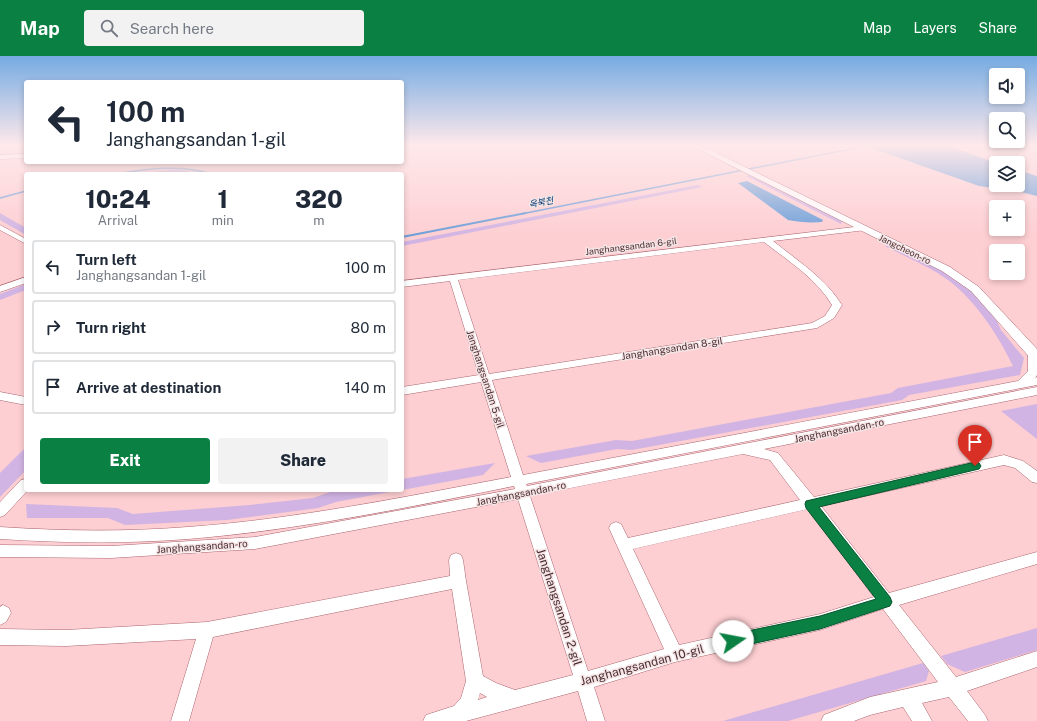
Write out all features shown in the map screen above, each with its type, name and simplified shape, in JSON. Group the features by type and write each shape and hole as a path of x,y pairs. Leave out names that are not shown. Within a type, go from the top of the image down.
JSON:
{"main road":[{"name":"Jangcheon-ro","path":"756,176 946,269 962,279 980,294 1036,355"}],"street":[{"path":"0,226 24,241"},
{"name":"Janghangsandan 6-gil","path":"404,284 863,228"},
{"name":"Janghangsandan 8-gil","path":"404,391 814,326 827,321 834,314 837,305 833,296 815,279 766,240"},
{"name":"Janghangsandan 5-gil","path":"453,277 520,486"},
{"path":"0,289 24,281"},
{"path":"1031,391 1032,377 1036,368 1036,355"},
{"name":"Janghangsandan-ro","path":"0,533 47,536 134,536 203,531 304,520 520,486 791,440 1031,391 1037,381"},
{"name":"Janghangsandan-ro","path":"0,551 111,552 255,543 424,512 520,486 1031,391"},
{"path":"0,396 24,401"},
{"path":"774,456 779,449 791,440"},
{"path":"738,450 758,452 774,456 980,721"},
{"path":"624,545 1004,460 1019,464 1037,478"},
{"path":"0,511 24,486"},
{"name":"Janghangsandan 2-gil","path":"520,486 596,721"},
{"path":"616,528 675,654"},
{"name":"Janghangsandan 10-gil","path":"432,721 583,681 675,654 820,622 1037,558"},
{"path":"456,560 458,581 476,681 468,703 459,714"},
{"path":"0,637 66,638 207,630 458,581"},
{"path":"180,721 207,630"},
{"path":"830,721 870,706 954,687 1037,659"},
{"path":"476,681 491,690 515,699"},
{"path":"907,697 923,721"}],"shaded area":[{"path":"746,176 753,176 842,221 841,224"},
{"path":"698,185 702,187 404,246 404,242"},
{"path":"0,213 24,227 24,234 0,220"},
{"path":"890,245 943,271 961,282 972,292 996,319 1001,330 1024,358 1020,375 909,395 902,400 632,450 617,449 541,463 526,456 616,440 632,441 891,393 898,388 1013,366 985,319 958,288 941,275 885,246"},
{"path":"24,285 24,291 0,300 0,294"},
{"path":"1037,404 1037,439 1001,411"},
{"path":"24,449 24,472 0,497 0,473"},
{"path":"495,463 483,475 404,490 404,479"},
{"path":"330,492 389,492 336,502 318,508 227,520 125,525 108,518 27,518 26,504 117,508 133,514 250,505 313,498"},
{"path":"1037,628 1037,650 965,672 947,664 941,656"},
{"path":"923,663 929,671 926,681 788,721 723,721"}],"water":[{"path":"951,176 989,176 989,187 979,186"},
{"path":"1025,176 1037,176 1037,196 1021,192 1025,192"},
{"path":"747,181 823,220 822,222 788,220 738,183"}],"waterway":[{"name":"옥북천","path":"521,214 714,176"},
{"name":"옥북천","path":"0,198 24,192"},
{"name":"옥북천","path":"404,237 526,213"}],"route":[{"path":"733,641 820,622 886,602 810,504 975,466"}]}
